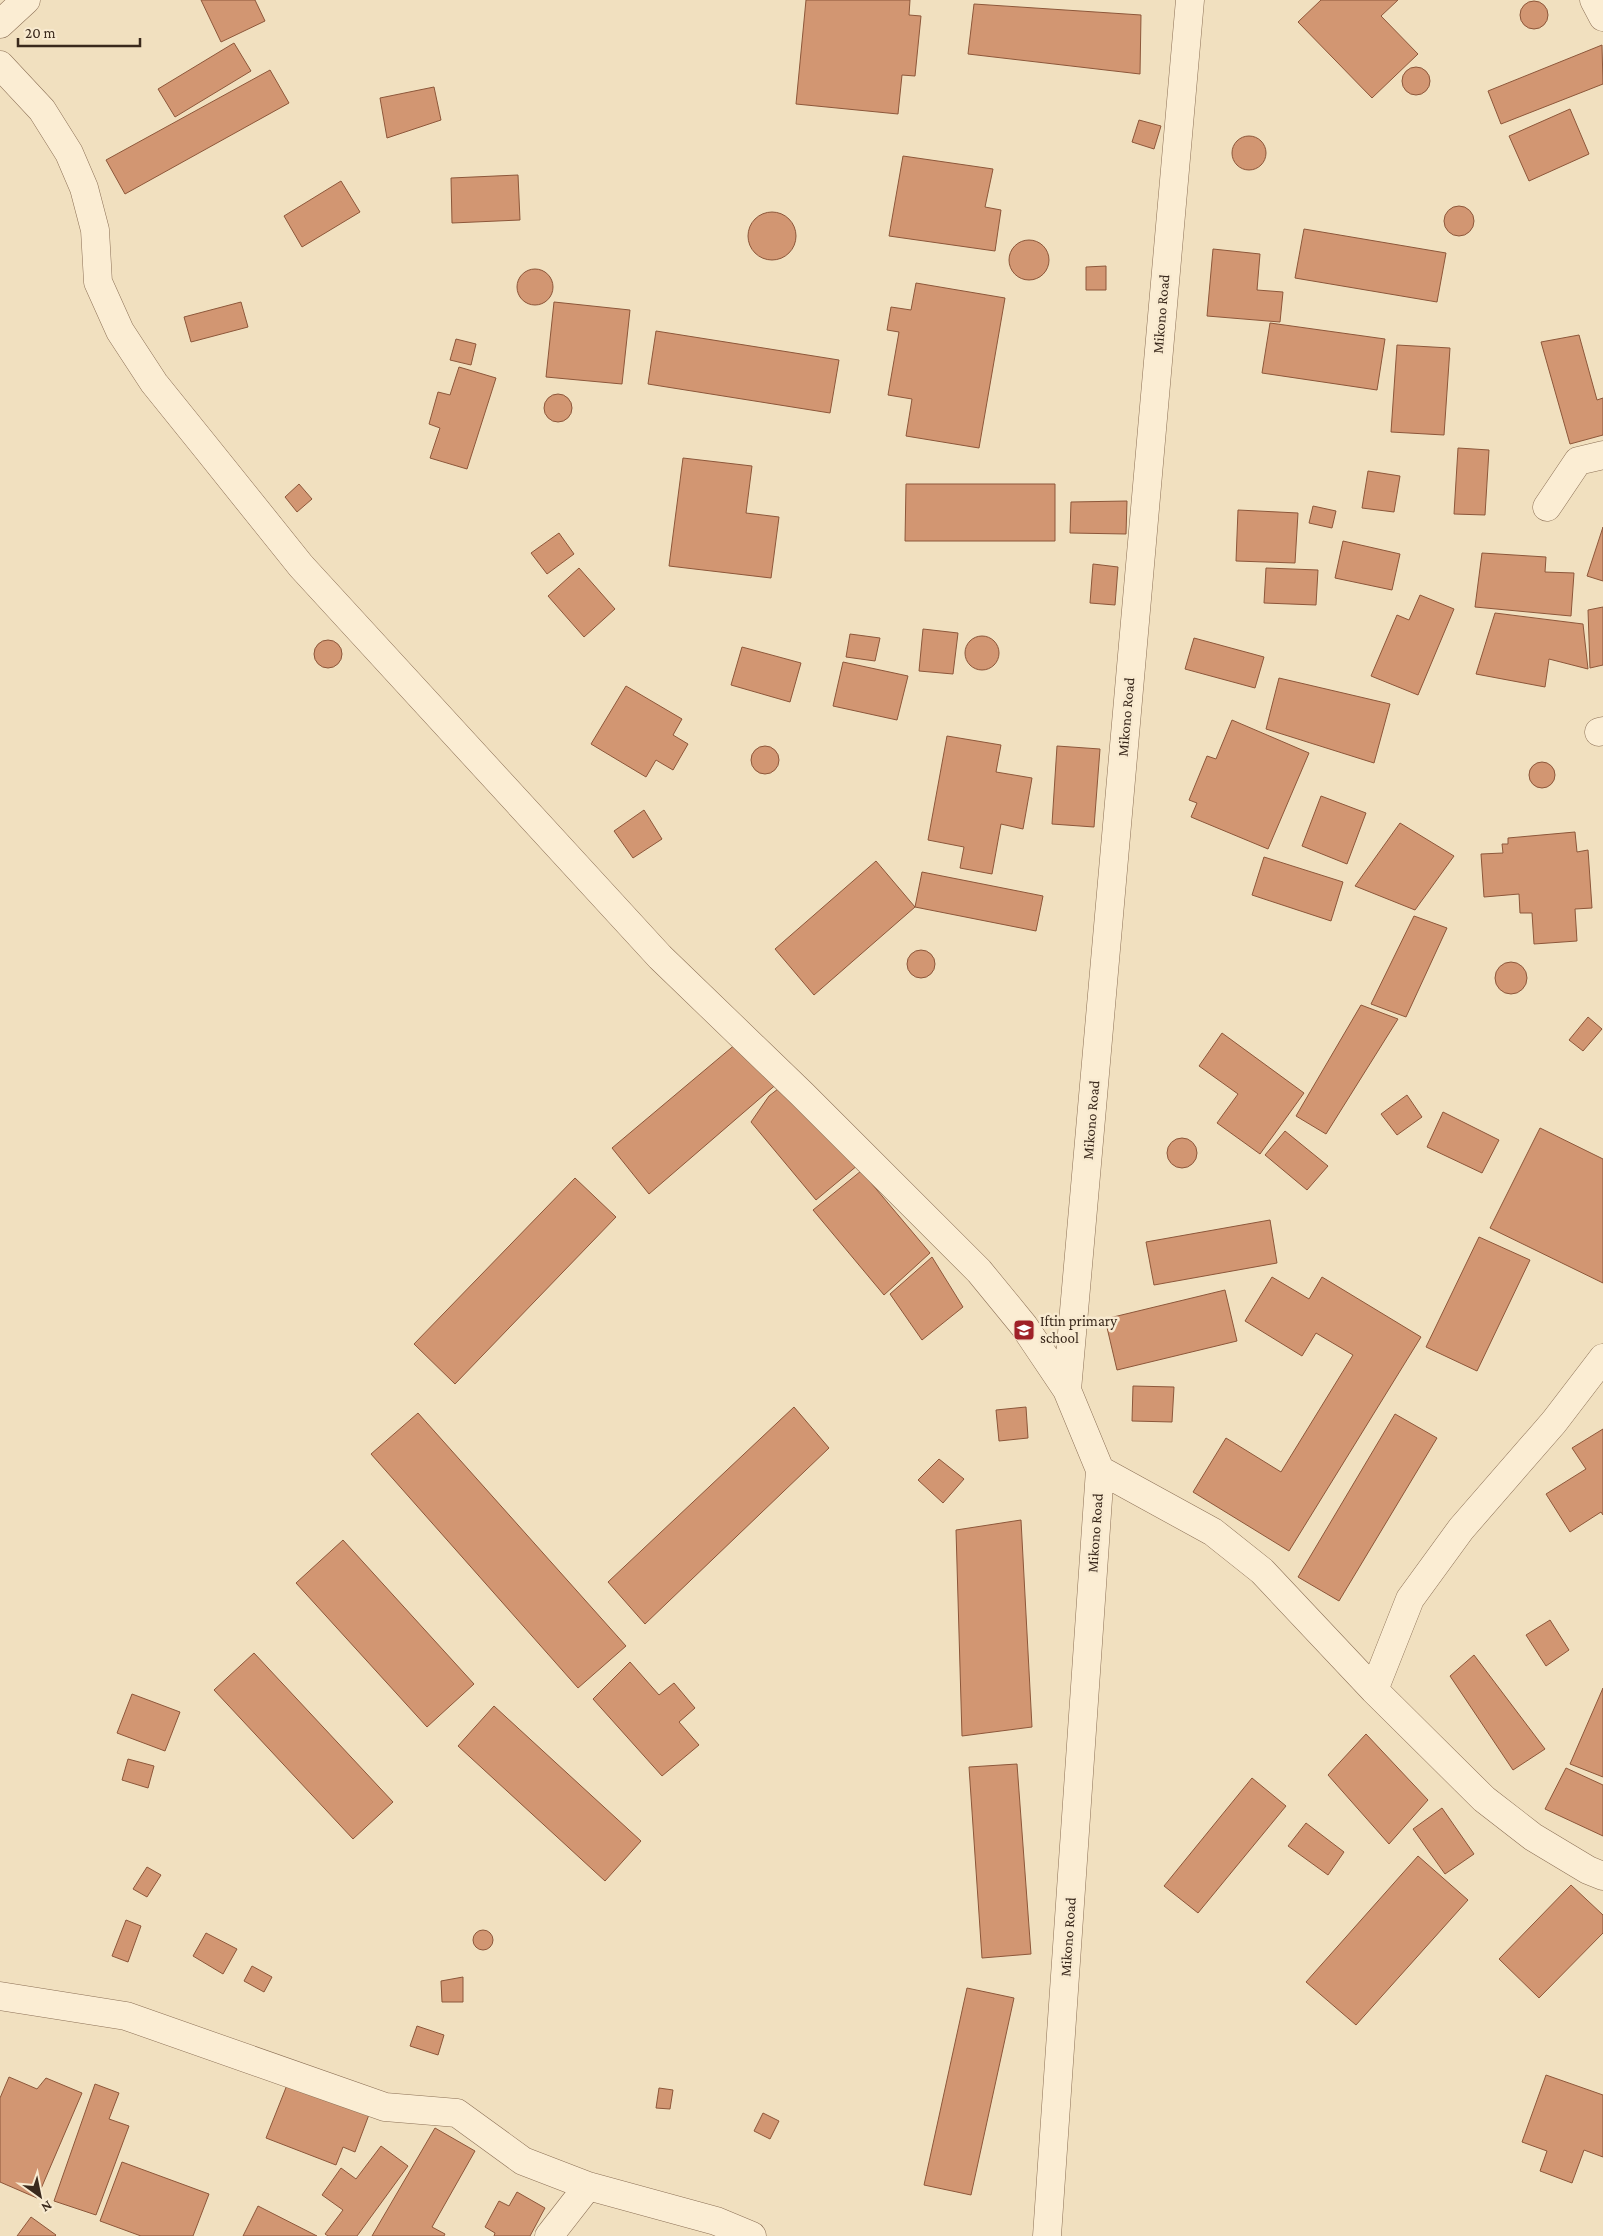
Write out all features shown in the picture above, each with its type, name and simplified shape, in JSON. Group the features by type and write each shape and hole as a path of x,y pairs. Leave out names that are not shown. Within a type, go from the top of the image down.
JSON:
{"street":[{"path":"0,24 26,0"},
{"name":"Mikono Road","path":"1047,2236 1100,1470 1067,1390 1190,0"},
{"path":"1594,0 1603,17"},
{"path":"0,64 42,110 69,153 84,188 95,230 98,282 120,332 154,383 301,566 660,957 816,1108 979,1271 1024,1326 1067,1390"},
{"path":"1547,507 1578,461 1603,455"},
{"path":"1374,1690 1410,1599 1461,1530 1554,1422 1603,1358"},
{"path":"1100,1470 1213,1532 1255,1565 1374,1690 1484,1799 1533,1837 1588,1870 1603,1876"},
{"path":"0,1996 126,2016 384,2107 456,2113 523,2161 588,2186 716,2221 752,2236"},
{"path":"549,2236 588,2186"}],"building":[{"path":"201,0 255,0 265,21 221,42"},
{"path":"806,0 910,0 909,15 921,16 915,76 902,75 898,114 796,104"},
{"path":"1321,0 1398,0 1381,16 1418,54 1372,98 1298,22"},
{"path":"1534,1 1544,5 1548,15 1544,25 1534,29 1524,25 1520,15 1524,5"},
{"path":"974,4 1141,15 1140,74 968,54"},
{"path":"234,43 251,71 175,117 158,89"},
{"path":"1602,45 1603,84 1501,124 1488,91"},
{"path":"1416,67 1426,71 1430,81 1426,91 1416,95 1406,91 1402,81 1406,71"},
{"path":"270,70 289,103 125,194 106,160"},
{"path":"434,87 441,120 387,138 380,98"},
{"path":"1570,109 1589,154 1529,181 1509,136"},
{"path":"1139,120 1161,126 1154,149 1132,142"},
{"path":"1249,136 1256,137 1261,141 1265,146 1265,160 1261,165 1256,169 1249,170 1242,169 1237,165 1233,160 1232,153 1233,146 1237,141 1242,137"},
{"path":"903,156 993,169 985,207 1001,210 995,251 889,236"},
{"path":"518,175 520,220 452,223 451,178"},
{"path":"341,181 360,212 302,247 284,216"},
{"path":"1459,206 1470,210 1474,221 1470,232 1459,236 1448,232 1444,221 1448,210"},
{"path":"772,212 781,214 789,219 794,227 796,236 794,245 789,253 781,258 772,260 763,258 755,253 750,245 748,236 750,227 755,219 763,214"},
{"path":"1304,229 1446,253 1437,302 1295,278"},
{"path":"1029,240 1043,246 1049,260 1043,274 1029,280 1015,274 1009,260 1015,246"},
{"path":"1213,249 1260,254 1257,290 1283,292 1280,322 1207,316"},
{"path":"1106,266 1106,290 1086,290 1086,267"},
{"path":"535,269 542,270 548,274 552,280 552,294 548,300 542,304 535,305 528,304 522,300 518,294 517,287 518,280 522,274 528,270"},
{"path":"916,283 1005,298 979,448 906,436 912,399 888,395 899,332 887,330 891,307 911,310"},
{"path":"241,302 248,327 191,342 184,317"},
{"path":"554,302 630,310 622,384 546,377"},
{"path":"1270,323 1385,339 1377,390 1262,373"},
{"path":"656,331 839,360 830,413 648,384"},
{"path":"1579,335 1597,400 1603,398 1603,435 1570,444 1541,342"},
{"path":"456,339 476,344 471,365 450,360"},
{"path":"1397,345 1450,348 1444,435 1391,432"},
{"path":"459,367 496,378 467,469 430,458 440,428 429,424 438,392 450,395"},
{"path":"558,394 568,398 572,408 568,418 558,422 548,418 544,408 548,398"},
{"path":"1458,448 1489,450 1485,515 1454,514"},
{"path":"683,458 752,466 746,513 779,517 771,578 669,566"},
{"path":"1368,471 1400,476 1394,512 1362,508"},
{"path":"299,484 312,499 297,512 285,497"},
{"path":"906,484 1055,484 1055,541 905,541"},
{"path":"1127,501 1126,534 1070,533 1071,502"},
{"path":"1313,506 1336,511 1332,528 1309,523"},
{"path":"1238,510 1298,513 1295,563 1236,561"},
{"path":"1603,527 1603,581 1587,576"},
{"path":"559,533 574,554 547,574 531,553"},
{"path":"1343,541 1400,554 1392,590 1335,578"},
{"path":"1482,553 1546,557 1545,572 1574,573 1571,616 1475,607"},
{"path":"1093,564 1118,567 1115,605 1090,603"},
{"path":"579,568 615,609 584,637 548,596"},
{"path":"1266,568 1318,570 1316,605 1264,603"},
{"path":"1420,595 1454,609 1418,695 1371,676 1397,615 1409,620"},
{"path":"1603,607 1603,665 1590,668 1588,610"},
{"path":"1495,613 1583,624 1588,669 1549,659 1545,687 1476,674"},
{"path":"923,629 958,633 953,674 919,671"},
{"path":"850,634 880,638 875,661 846,657"},
{"path":"982,636 989,637 994,641 998,646 998,660 994,665 989,669 982,670 975,669 970,665 966,660 965,653 966,646 970,641 975,637"},
{"path":"1194,638 1264,657 1255,688 1185,669"},
{"path":"328,640 338,644 342,654 338,664 328,668 318,664 314,654 318,644"},
{"path":"742,647 801,663 790,702 731,685"},
{"path":"843,662 908,676 897,720 833,706"},
{"path":"1279,678 1390,704 1374,763 1266,729"},
{"path":"626,686 682,719 673,735 688,744 673,770 656,760 646,777 591,744"},
{"path":"1232,720 1309,753 1268,849 1191,817 1197,803 1189,800 1207,756 1216,759"},
{"path":"947,736 1001,745 996,772 1032,778 1023,829 1001,824 992,874 960,868 964,847 928,840"},
{"path":"765,746 775,750 779,760 775,770 765,774 755,770 751,760 755,750"},
{"path":"1057,746 1100,749 1094,827 1052,824"},
{"path":"1542,762 1551,766 1555,775 1551,784 1542,788 1533,784 1529,775 1533,766"},
{"path":"1321,796 1366,813 1347,864 1302,846"},
{"path":"644,810 662,839 633,858 614,831"},
{"path":"1400,823 1454,856 1415,910 1355,886"},
{"path":"1575,832 1577,852 1588,850 1592,908 1575,909 1577,941 1534,944 1532,913 1520,913 1519,894 1484,897 1481,854 1503,853 1502,844 1508,844 1508,838"},
{"path":"1264,857 1343,882 1331,921 1252,895"},
{"path":"876,861 915,907 814,995 775,949"},
{"path":"922,872 1043,896 1036,931 915,907"},
{"path":"1414,916 1447,928 1406,1017 1371,1004"},
{"path":"921,950 931,954 935,964 931,974 921,978 911,974 907,964 911,954"},
{"path":"1511,962 1517,963 1522,967 1526,972 1526,984 1522,989 1517,993 1511,994 1505,993 1500,989 1496,984 1495,978 1496,972 1500,967 1505,963"},
{"path":"1361,1005 1398,1019 1326,1134 1296,1116"},
{"path":"1588,1017 1602,1029 1583,1051 1569,1040"},
{"path":"1222,1033 1304,1093 1260,1154 1217,1123 1238,1094 1199,1066"},
{"path":"737,1043 779,1082 649,1194 612,1148"},
{"path":"783,1085 858,1165 816,1200 751,1122 769,1096"},
{"path":"1407,1095 1422,1117 1397,1135 1381,1114"},
{"path":"1443,1112 1499,1140 1482,1173 1427,1147"},
{"path":"1540,1128 1603,1159 1603,1283 1490,1228"},
{"path":"1285,1131 1328,1166 1307,1190 1265,1155"},
{"path":"1182,1138 1193,1142 1197,1153 1193,1164 1182,1168 1171,1164 1167,1153 1171,1142"},
{"path":"861,1171 930,1253 884,1295 813,1210"},
{"path":"575,1178 616,1217 455,1384 414,1344"},
{"path":"1270,1220 1277,1263 1154,1285 1146,1242"},
{"path":"1479,1237 1530,1260 1477,1371 1426,1347"},
{"path":"932,1257 963,1307 922,1340 890,1294"},
{"path":"1272,1277 1309,1299 1322,1277 1421,1337 1289,1551 1193,1492 1226,1438 1281,1472 1353,1355 1316,1333 1302,1356 1245,1321"},
{"path":"1225,1290 1237,1341 1117,1370 1105,1319"},
{"path":"1133,1386 1174,1387 1172,1422 1132,1421"},
{"path":"794,1407 829,1448 645,1624 608,1582"},
{"path":"1026,1407 1028,1438 999,1441 996,1410"},
{"path":"418,1413 626,1646 578,1688 371,1454"},
{"path":"1395,1414 1437,1438 1339,1601 1298,1577"},
{"path":"1603,1429 1603,1515 1601,1512 1570,1532 1546,1494 1586,1469 1572,1448"},
{"path":"939,1459 964,1479 943,1503 918,1480"},
{"path":"1021,1520 1032,1727 962,1736 956,1530"},
{"path":"343,1540 474,1684 427,1727 296,1583"},
{"path":"1550,1620 1569,1650 1546,1666 1526,1635"},
{"path":"254,1653 393,1802 353,1839 214,1690"},
{"path":"1474,1655 1545,1749 1513,1770 1450,1676"},
{"path":"630,1662 659,1695 674,1683 695,1708 679,1722 699,1745 662,1776 593,1699"},
{"path":"1603,1688 1603,1777 1570,1764"},
{"path":"132,1694 180,1712 165,1751 117,1733"},
{"path":"494,1706 641,1841 605,1881 458,1746"},
{"path":"1366,1734 1428,1800 1389,1844 1328,1775"},
{"path":"128,1759 154,1766 148,1788 122,1780"},
{"path":"1017,1764 1031,1954 982,1958 969,1767"},
{"path":"1566,1768 1603,1785 1603,1836 1545,1809"},
{"path":"1252,1778 1286,1806 1198,1913 1164,1886"},
{"path":"1442,1808 1474,1854 1445,1874 1413,1829"},
{"path":"1306,1823 1344,1852 1328,1875 1288,1846"},
{"path":"1418,1856 1468,1900 1356,2025 1306,1982"},
{"path":"147,1867 161,1875 147,1897 133,1889"},
{"path":"1571,1885 1603,1915 1603,1933 1539,1998 1499,1959"},
{"path":"126,1920 141,1926 128,1962 112,1956"},
{"path":"483,1930 490,1933 493,1940 490,1947 483,1950 476,1947 473,1940 476,1933"},
{"path":"206,1933 237,1949 223,1974 193,1956"},
{"path":"252,1966 272,1977 264,1992 244,1981"},
{"path":"463,1977 463,2002 442,2002 441,1981"},
{"path":"967,1988 1014,1998 971,2195 924,2185"},
{"path":"417,2026 444,2035 438,2055 410,2046"},
{"path":"1546,2075 1603,2095 1603,2157 1584,2150 1572,2183 1540,2171 1547,2151 1522,2142"},
{"path":"9,2077 37,2089 46,2078 82,2093 37,2198 0,2182 0,2098"},
{"path":"289,2080 370,2112 355,2152 343,2147 336,2165 266,2138"},
{"path":"95,2084 119,2093 109,2119 129,2126 96,2215 54,2201"},
{"path":"659,2088 673,2090 670,2109 656,2108"},
{"path":"763,2113 779,2121 770,2139 754,2131"},
{"path":"435,2128 475,2151 432,2227 445,2234 444,2236 372,2236"},
{"path":"381,2146 408,2166 357,2236 328,2236 325,2234 343,2210 322,2195 341,2168 356,2179"},
{"path":"122,2162 209,2194 193,2236 141,2236 100,2221"},
{"path":"517,2192 545,2208 530,2236 494,2236 495,2233 485,2227 499,2201 509,2206"},
{"path":"258,2206 317,2236 243,2236"},
{"path":"31,2217 56,2235 17,2236"}],"place":[{"name":"Iftin primary school","path":"1024,1330"}]}
